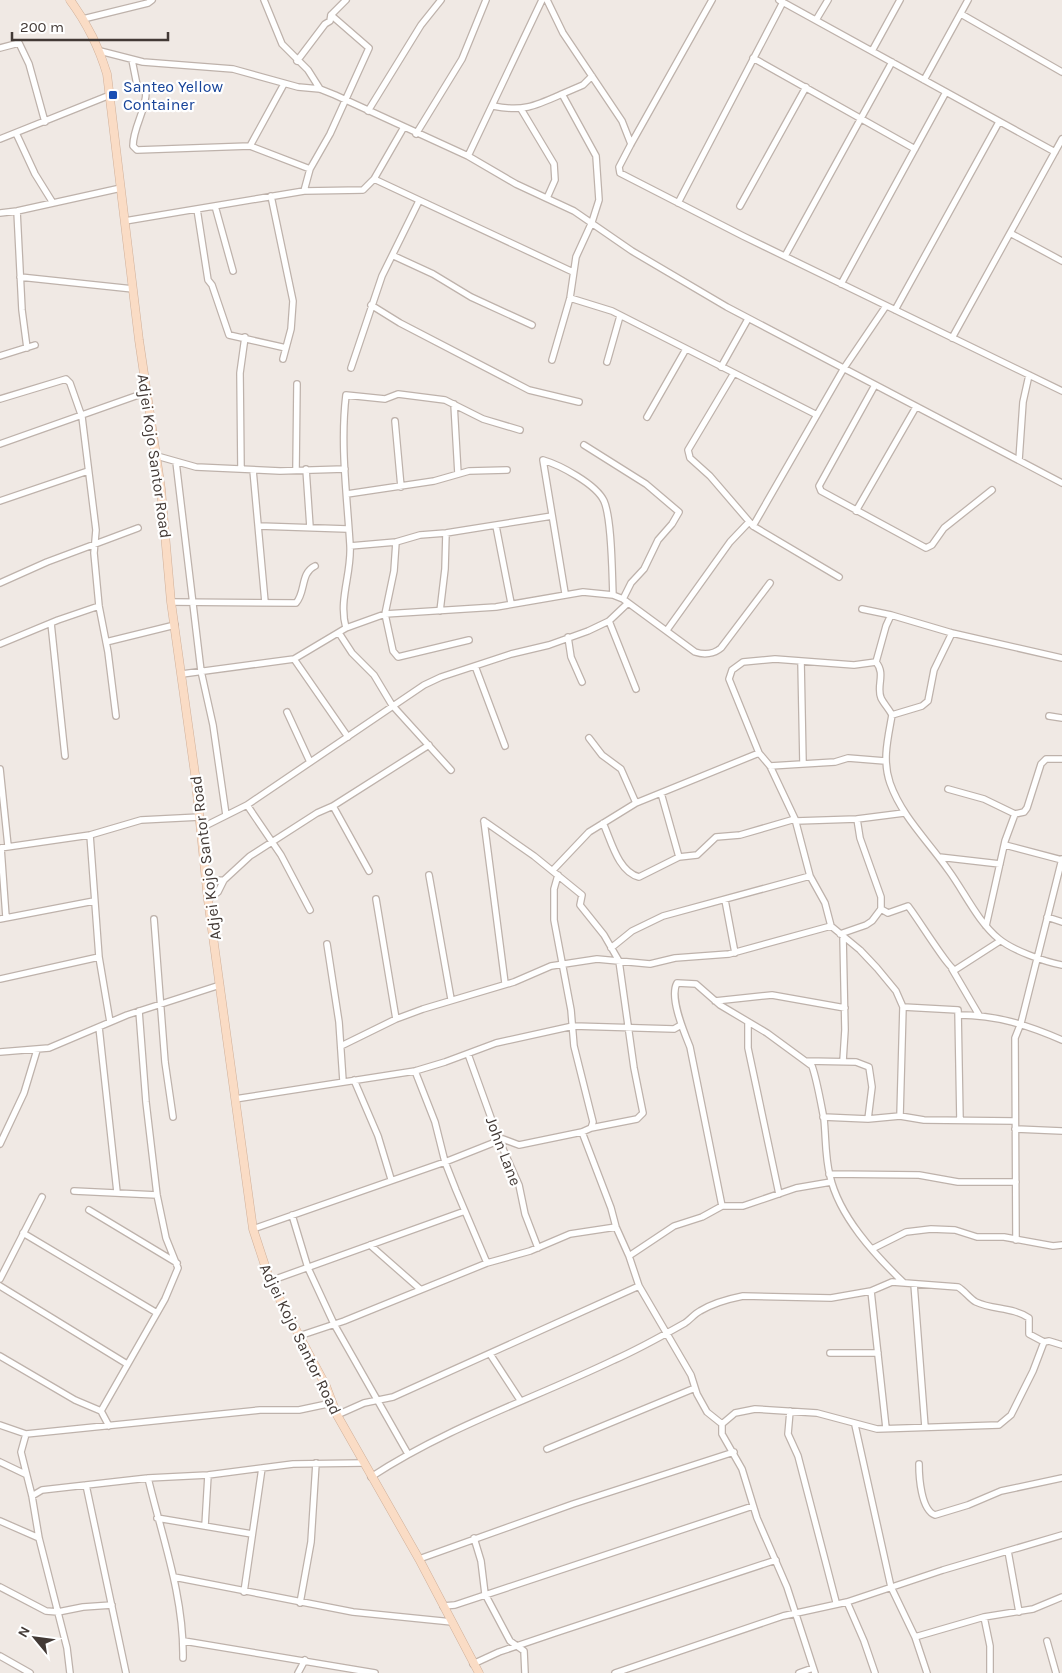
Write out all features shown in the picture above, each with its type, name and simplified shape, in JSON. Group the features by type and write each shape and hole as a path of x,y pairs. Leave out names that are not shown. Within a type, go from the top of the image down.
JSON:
{"street":[{"name":"Adjei Kojo Santor Road","path":"70,0 83,18 100,51 110,95 133,289 157,456 171,602 200,817 208,900 253,1229 270,1281 326,1386 337,1415 419,1559 479,1673"},
{"path":"83,18 148,3 152,0"},
{"path":"264,0 282,44 308,70 320,89"},
{"path":"298,61 323,26 330,21 331,16 346,0"},
{"path":"368,111 421,25 441,0"},
{"path":"416,134 462,59 486,0"},
{"path":"468,156 542,0"},
{"path":"547,0 563,33 622,121 631,144"},
{"path":"712,0 619,166 620,173 1062,392"},
{"path":"816,20 828,0"},
{"path":"872,51 900,0"},
{"path":"924,80 968,0"},
{"path":"678,203 781,1 1055,152"},
{"path":"961,14 1062,72"},
{"path":"304,190 310,169 330,134 369,48 331,16"},
{"path":"0,48 19,43 29,64 45,122"},
{"path":"100,51 132,60 233,69 284,84 320,89 468,156 489,170 574,211 632,251 748,319 1062,483"},
{"path":"753,58 915,149"},
{"path":"132,60 137,85 146,92 146,101 133,138 133,146 137,150 250,146 310,169"},
{"path":"785,256 892,62"},
{"path":"493,106 513,110 521,109 582,85 592,76"},
{"path":"250,146 284,84"},
{"path":"740,206 806,87"},
{"path":"841,284 946,92"},
{"path":"552,360 570,298 572,272 578,251 592,222 599,200 596,156 562,94"},
{"path":"0,139 110,95"},
{"path":"521,109 554,164 555,180 547,198"},
{"path":"895,310 999,122"},
{"path":"125,221 304,190 363,190 368,188 374,179 404,127"},
{"path":"16,133 35,174 53,203"},
{"path":"952,338 1062,139"},
{"path":"374,179 419,202 572,272"},
{"path":"0,213 121,188"},
{"path":"271,196 293,301 291,329 283,359"},
{"path":"351,368 382,276 394,256 419,202"},
{"path":"215,206 233,271"},
{"path":"197,209 208,280 212,286 229,335 245,337 286,348"},
{"path":"17,211 20,277 27,348"},
{"path":"1010,233 1062,261"},
{"path":"394,256 433,274 472,297 532,325"},
{"path":"20,277 133,289"},
{"path":"570,298 620,316 818,415"},
{"path":"371,305 400,323 529,390 579,402"},
{"path":"667,630 730,542 751,524 818,415 844,368 886,306"},
{"path":"607,362 620,316"},
{"path":"721,367 748,319"},
{"path":"241,469 240,373 245,337"},
{"path":"0,356 35,345"},
{"path":"646,417 686,349"},
{"path":"734,374 688,450 690,458 710,476 751,524 839,577"},
{"path":"1019,460 1023,402 1029,376"},
{"path":"0,399 66,379 70,383 82,417 96,530 94,544 99,606 116,716"},
{"path":"296,470 297,384"},
{"path":"875,385 819,486 826,495 926,548 932,545 944,528 992,490"},
{"path":"0,444 82,417 147,392"},
{"path":"346,628 342,607 350,546 347,529 347,494 342,424 346,395 379,399 398,394 445,400 483,418 520,430"},
{"path":"454,404 458,474"},
{"path":"856,511 916,407"},
{"path":"395,421 401,487"},
{"path":"201,828 247,805 424,685 475,666 549,645 609,621 626,601 631,583 644,569 658,540 672,524 679,512 646,484 584,445"},
{"path":"157,456 196,466 253,470 345,469"},
{"path":"564,593 543,460 566,470 584,481 604,501 613,595"},
{"path":"176,462 201,671 213,725 226,815"},
{"path":"306,469 310,527"},
{"path":"253,470 265,602"},
{"path":"347,494 434,481 469,471 507,470"},
{"path":"0,501 88,471"},
{"path":"350,546 396,542 420,535 496,526 552,516"},
{"path":"259,526 347,529"},
{"path":"496,526 512,603"},
{"path":"0,583 138,528"},
{"path":"440,611 445,570 446,533"},
{"path":"396,542 394,571 385,614 393,651 398,656 469,640"},
{"path":"171,602 296,603 300,599 307,572 315,566"},
{"path":"182,674 294,659 346,628 385,614 496,607 564,593 583,592 613,595 626,601 695,652 705,654 716,652 770,583"},
{"path":"0,644 99,606"},
{"path":"862,609 1062,658"},
{"path":"891,615 876,662 881,672 882,698 892,715 885,761 890,782 904,813 939,856 986,926 1000,940 1038,959 1062,965"},
{"path":"609,621 636,689"},
{"path":"51,623 65,756"},
{"path":"106,642 175,625"},
{"path":"892,715 922,706 928,701 934,670 952,632"},
{"path":"339,633 352,653 374,675 392,706 451,770"},
{"path":"568,637 571,657 582,682"},
{"path":"294,659 348,737"},
{"path":"876,662 854,665 775,659 744,662 730,674 729,679 759,753 770,766 796,820 810,876 825,903 831,926 860,950 887,980 896,991 903,1008 900,1116"},
{"path":"800,661 803,763"},
{"path":"475,666 505,746"},
{"path":"287,712 310,762"},
{"path":"1049,716 1062,718"},
{"path":"589,738 602,755 621,769 636,803"},
{"path":"208,900 218,892 224,880 242,863 316,813 333,806 429,745"},
{"path":"552,870 589,832 636,803 759,753"},
{"path":"770,766 835,762 848,758 885,761"},
{"path":"948,789 984,799 1016,814 1024,812 1042,764 1046,759 1062,759"},
{"path":"0,769 8,846"},
{"path":"660,793 679,857"},
{"path":"247,805 272,842 310,910"},
{"path":"333,806 369,870"},
{"path":"603,823 620,861 632,875 639,877 679,857 697,855 716,837 740,834 796,820 857,819 904,813"},
{"path":"986,926 1005,845 1016,814"},
{"path":"94,901 3,918 0,848 90,835 141,820 200,817"},
{"path":"842,935 872,921 881,909 881,897 860,838 857,819"},
{"path":"253,1229 391,1179 445,1162 499,1140 506,1139 519,1145 637,1119 643,1112 628,1028 619,961 580,905 582,895 552,870 484,821 504,983"},
{"path":"90,835 94,901 110,1022"},
{"path":"1005,845 1062,860 1038,959 1021,1023 1015,1038 1016,1240"},
{"path":"939,856 1000,864"},
{"path":"429,875 451,999"},
{"path":"558,875 554,889 554,920 573,1026 574,1046 593,1122 591,1128"},
{"path":"611,948 632,931 657,918 810,876"},
{"path":"206,881 224,880"},
{"path":"376,899 396,1019"},
{"path":"725,900 735,953"},
{"path":"881,909 888,913 908,906 952,969 978,1015"},
{"path":"1047,917 1062,922"},
{"path":"154,919 159,1004 174,1117"},
{"path":"341,1046 396,1019 451,999 562,964 597,958 650,964 675,958 735,953 831,926"},
{"path":"842,935 845,1008 842,1061"},
{"path":"952,969 964,967 1000,940"},
{"path":"327,944 344,1081"},
{"path":"0,979 100,957"},
{"path":"722,1206 690,1047 681,1025 674,988 677,983 682,981 696,984 715,1001 806,1060 813,1068 823,1117 829,1174 841,1207 872,1249 903,1282"},
{"path":"0,1052 49,1048 139,1011 220,984"},
{"path":"715,1001 772,995 845,1008"},
{"path":"903,1008 957,1009 960,1120"},
{"path":"101,1411 157,1313 178,1271 177,1263 166,1238 158,1195 146,1102 139,1011"},
{"path":"958,1015 978,1015 1021,1023 1062,1040"},
{"path":"748,1022 748,1048 779,1194"},
{"path":"235,1098 415,1071 496,1043 573,1026 674,1029 681,1025"},
{"path":"99,1028 117,1192"},
{"path":"0,1144 24,1093 37,1050"},
{"name":"John Lane","path":"468,1054 499,1140 519,1185 525,1214 538,1248"},
{"path":"806,1060 864,1064 872,1072 872,1095 868,1119"},
{"path":"415,1071 435,1122 445,1162 487,1263"},
{"path":"354,1080 378,1136 391,1179"},
{"path":"823,1117 868,1119 900,1116 1014,1121"},
{"path":"1015,1129 1062,1131"},
{"path":"582,1132 639,1286 691,1375 695,1388 708,1412 722,1424 722,1434 734,1452 742,1470 753,1506 776,1560 814,1671 799,1673"},
{"path":"829,1174 919,1175 958,1182 1016,1182"},
{"path":"629,1256 674,1226 702,1217 722,1206 743,1206 779,1194 831,1182"},
{"path":"74,1191 158,1195"},
{"path":"0,1279 42,1197"},
{"path":"89,1210 177,1263"},
{"path":"270,1281 465,1211"},
{"path":"292,1215 308,1268 334,1324 408,1454"},
{"path":"299,1336 487,1263 538,1248 584,1230 616,1227"},
{"path":"872,1249 906,1232 931,1229 955,1230 977,1237 1004,1237 1053,1246 1062,1245"},
{"path":"23,1233 157,1313"},
{"path":"370,1245 420,1289"},
{"path":"372,1477 408,1454 520,1400 612,1361 687,1322 699,1311 730,1298 743,1296 832,1298 871,1291 892,1282 958,1287 967,1292 974,1301 1022,1313 1029,1318 1029,1334 1044,1342 1049,1341 1062,1345"},
{"path":"914,1284 926,1427"},
{"path":"0,1286 127,1364"},
{"path":"337,1415 377,1399 393,1397 639,1286"},
{"path":"871,1291 886,1428"},
{"path":"722,1424 735,1413 744,1410 817,1413 855,1425 877,1429 999,1425 1011,1415 1033,1371 1044,1342"},
{"path":"830,1353 878,1353"},
{"path":"490,1354 520,1400"},
{"path":"0,1356 75,1400 101,1411 109,1426"},
{"path":"547,1449 695,1388"},
{"path":"0,1425 26,1434 260,1410 298,1410 332,1403"},
{"path":"790,1411 789,1439 798,1456 836,1602"},
{"path":"855,1425 891,1587 915,1637 927,1673"},
{"path":"26,1434 21,1452 25,1474 32,1496 39,1538 67,1648 70,1673"},
{"path":"419,1559 474,1538 734,1452"},
{"path":"0,1462 25,1474"},
{"path":"300,1603 311,1542 316,1463"},
{"path":"32,1496 42,1490 86,1484 208,1475 316,1463 363,1463"},
{"path":"919,1464 921,1489 928,1510 935,1515 968,1505 1001,1491 1062,1478"},
{"path":"244,1592 262,1468"},
{"path":"205,1526 208,1475"},
{"path":"148,1478 174,1577 184,1641 183,1658"},
{"path":"86,1484 126,1673"},
{"path":"443,1606 455,1605 753,1506"},
{"path":"157,1518 252,1534"},
{"path":"0,1521 39,1538"},
{"path":"615,1673 795,1614 836,1602 847,1602 1062,1535"},
{"path":"474,1538 481,1561 485,1594 510,1641 524,1651 525,1673"},
{"path":"1008,1551 1019,1612"},
{"path":"473,1664 517,1646 776,1560"},
{"path":"174,1577 352,1612 452,1622"},
{"path":"0,1587 35,1606 58,1612 83,1607 112,1605"},
{"path":"915,1637 984,1618 1019,1612 1048,1604 1062,1597"},
{"path":"847,1602 864,1641 875,1673"},
{"path":"984,1618 990,1646 990,1673"},
{"path":"184,1641 375,1673"},
{"path":"1047,1641 1056,1673"},
{"path":"0,1656 30,1673"},
{"path":"298,1673 305,1660"}],"place":[{"name":"Santeo Yellow Container","path":"113,95"}]}
